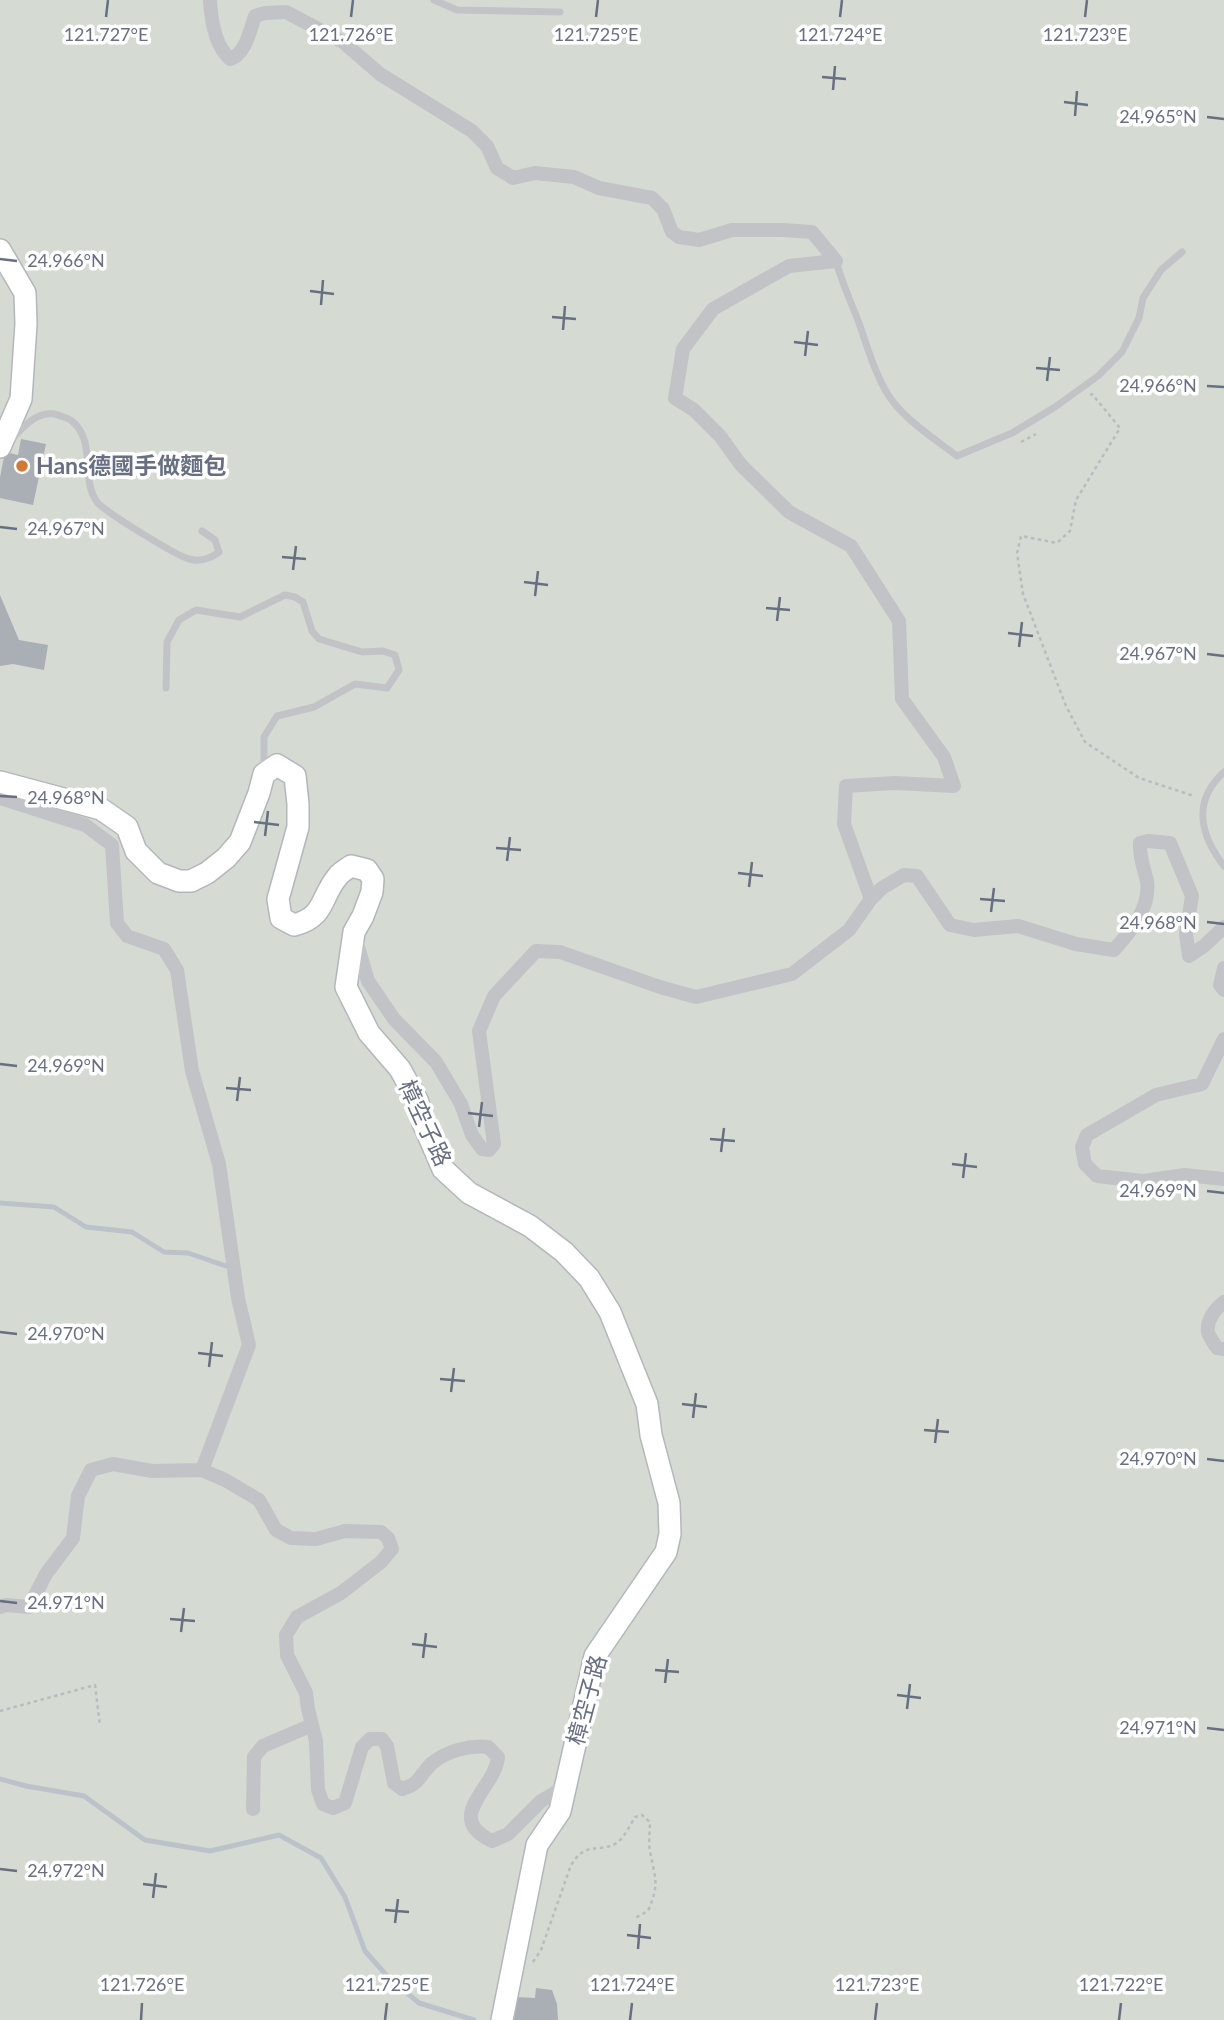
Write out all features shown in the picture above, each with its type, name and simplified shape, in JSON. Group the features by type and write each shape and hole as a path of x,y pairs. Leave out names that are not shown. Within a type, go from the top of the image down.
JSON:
{"street":[{"path":"210,0 212,20 224,54 230,59 236,57 246,43 255,16 286,12 343,42 380,75 472,131 487,146 497,168 513,178 535,173 574,177 599,188 652,198 663,209 672,232 679,237 699,240 732,230 812,232 836,261"},
{"path":"0,250 24,293 26,324 21,399 0,449"},
{"path":"836,261 789,266 713,309 683,348 675,398 694,410 720,436 741,465 789,512 851,546 899,621 902,699 944,757 954,786 895,782 846,786 844,824 871,900"},
{"name":"樟空子路","path":"264,774 277,765 295,776 298,827 278,900 281,918 294,925 308,921 318,911 338,876 351,866 367,870 373,879 372,892 354,932 346,987 369,1033 400,1069 418,1102 423,1123 443,1168 469,1193 530,1226 564,1252 589,1278 610,1312 647,1404 651,1435 669,1503 670,1534 666,1552 595,1656 560,1811 537,1845 502,2020"},
{"path":"0,782 102,809 127,827 136,851 158,873 179,881 191,881 207,873 226,858 240,842 264,774"},
{"path":"0,798 85,825 112,845 117,923 127,936 164,950 177,970 192,1071 219,1164 238,1298 249,1345 202,1470"},
{"path":"354,932 368,981 394,1019 436,1062 461,1104 472,1135 482,1149 489,1150 494,1144 479,1031 494,996 536,951 560,952 696,997 792,974 849,930 882,888 904,875 917,876 950,925 974,930 1018,926 1076,944 1114,950 1130,931 1145,904 1147,884 1139,854 1140,843 1148,841 1170,843 1192,896 1186,934 1189,956 1224,927"},
{"path":"1224,968 1220,985 1224,990"},
{"path":"1224,1039 1202,1084 1156,1095 1087,1135 1082,1147 1085,1164 1097,1176 1143,1181 1185,1175 1224,1179"},
{"path":"1224,1302 1210,1320 1208,1332 1217,1348 1224,1349"},
{"path":"0,1607 29,1607 46,1574 73,1538 78,1496 91,1470 113,1464 152,1471 202,1470 259,1500 276,1530 291,1538 316,1539 345,1531 381,1532 388,1538 392,1549 381,1562 341,1594 297,1616 286,1635 287,1656 306,1693 316,1741 318,1790 323,1804 333,1808 345,1803 362,1747 370,1740 382,1739 387,1746 394,1783 402,1789 414,1786 432,1764 447,1754 474,1746 488,1747 498,1757 497,1766 473,1804 471,1819 480,1835 492,1840 508,1834 541,1801 565,1787"},
{"path":"253,1809 254,1757 263,1746 312,1725"}],"lane":[{"path":"434,0 457,10 560,12"},
{"path":"836,261 872,361 893,402 925,432 957,456 1012,433 1098,376 1122,352 1139,318 1143,298 1161,270 1182,252"},
{"path":"0,449 30,420 52,413 72,421 86,443 91,489 98,503 116,518 188,559 210,559 219,552 215,540 202,531"},
{"path":"166,688 167,642 178,620 196,610 240,617 285,595 303,602 312,631 319,639 362,652 383,651 395,655 400,670 387,688 355,684 314,707 277,716 264,737 264,774"},
{"path":"1224,772 1204,799 1203,828 1213,852 1224,866"}],"path":[{"path":"1081,402 1092,394 1120,428 1076,500 1070,531 1057,543 1021,537 1017,553 1023,594 1066,706 1085,742 1139,778 1204,799"},
{"path":"1016,444 1028,440 1038,432"},
{"path":"0,1711 95,1685 100,1726"},
{"path":"528,1970 541,1950 571,1865 578,1855 615,1843 635,1817 642,1815 650,1822 649,1847 657,1880 648,1912 635,1918"}],"shaded area":[{"path":"0,0 1224,0 1224,2020 0,2020"}],"building":[{"name":"Hans德國手做麵包","path":"21,439 46,444 33,505 0,498 0,477 5,452 18,455"},
{"path":"0,595 19,640 48,645 44,670 13,664 0,666"},
{"path":"536,1988 552,1990 557,2004 558,2020 513,2020 516,1997 535,1998"}],"waterway":[{"path":"0,1203 54,1207 86,1227 132,1232 164,1252 188,1253 226,1266"},
{"path":"0,1779 84,1796 145,1840 210,1851 279,1835 321,1858 345,1897 365,1951 388,1977 419,2003 474,2020"}],"place":[{"name":"Hans德國手做麵包","path":"22,466"}]}
